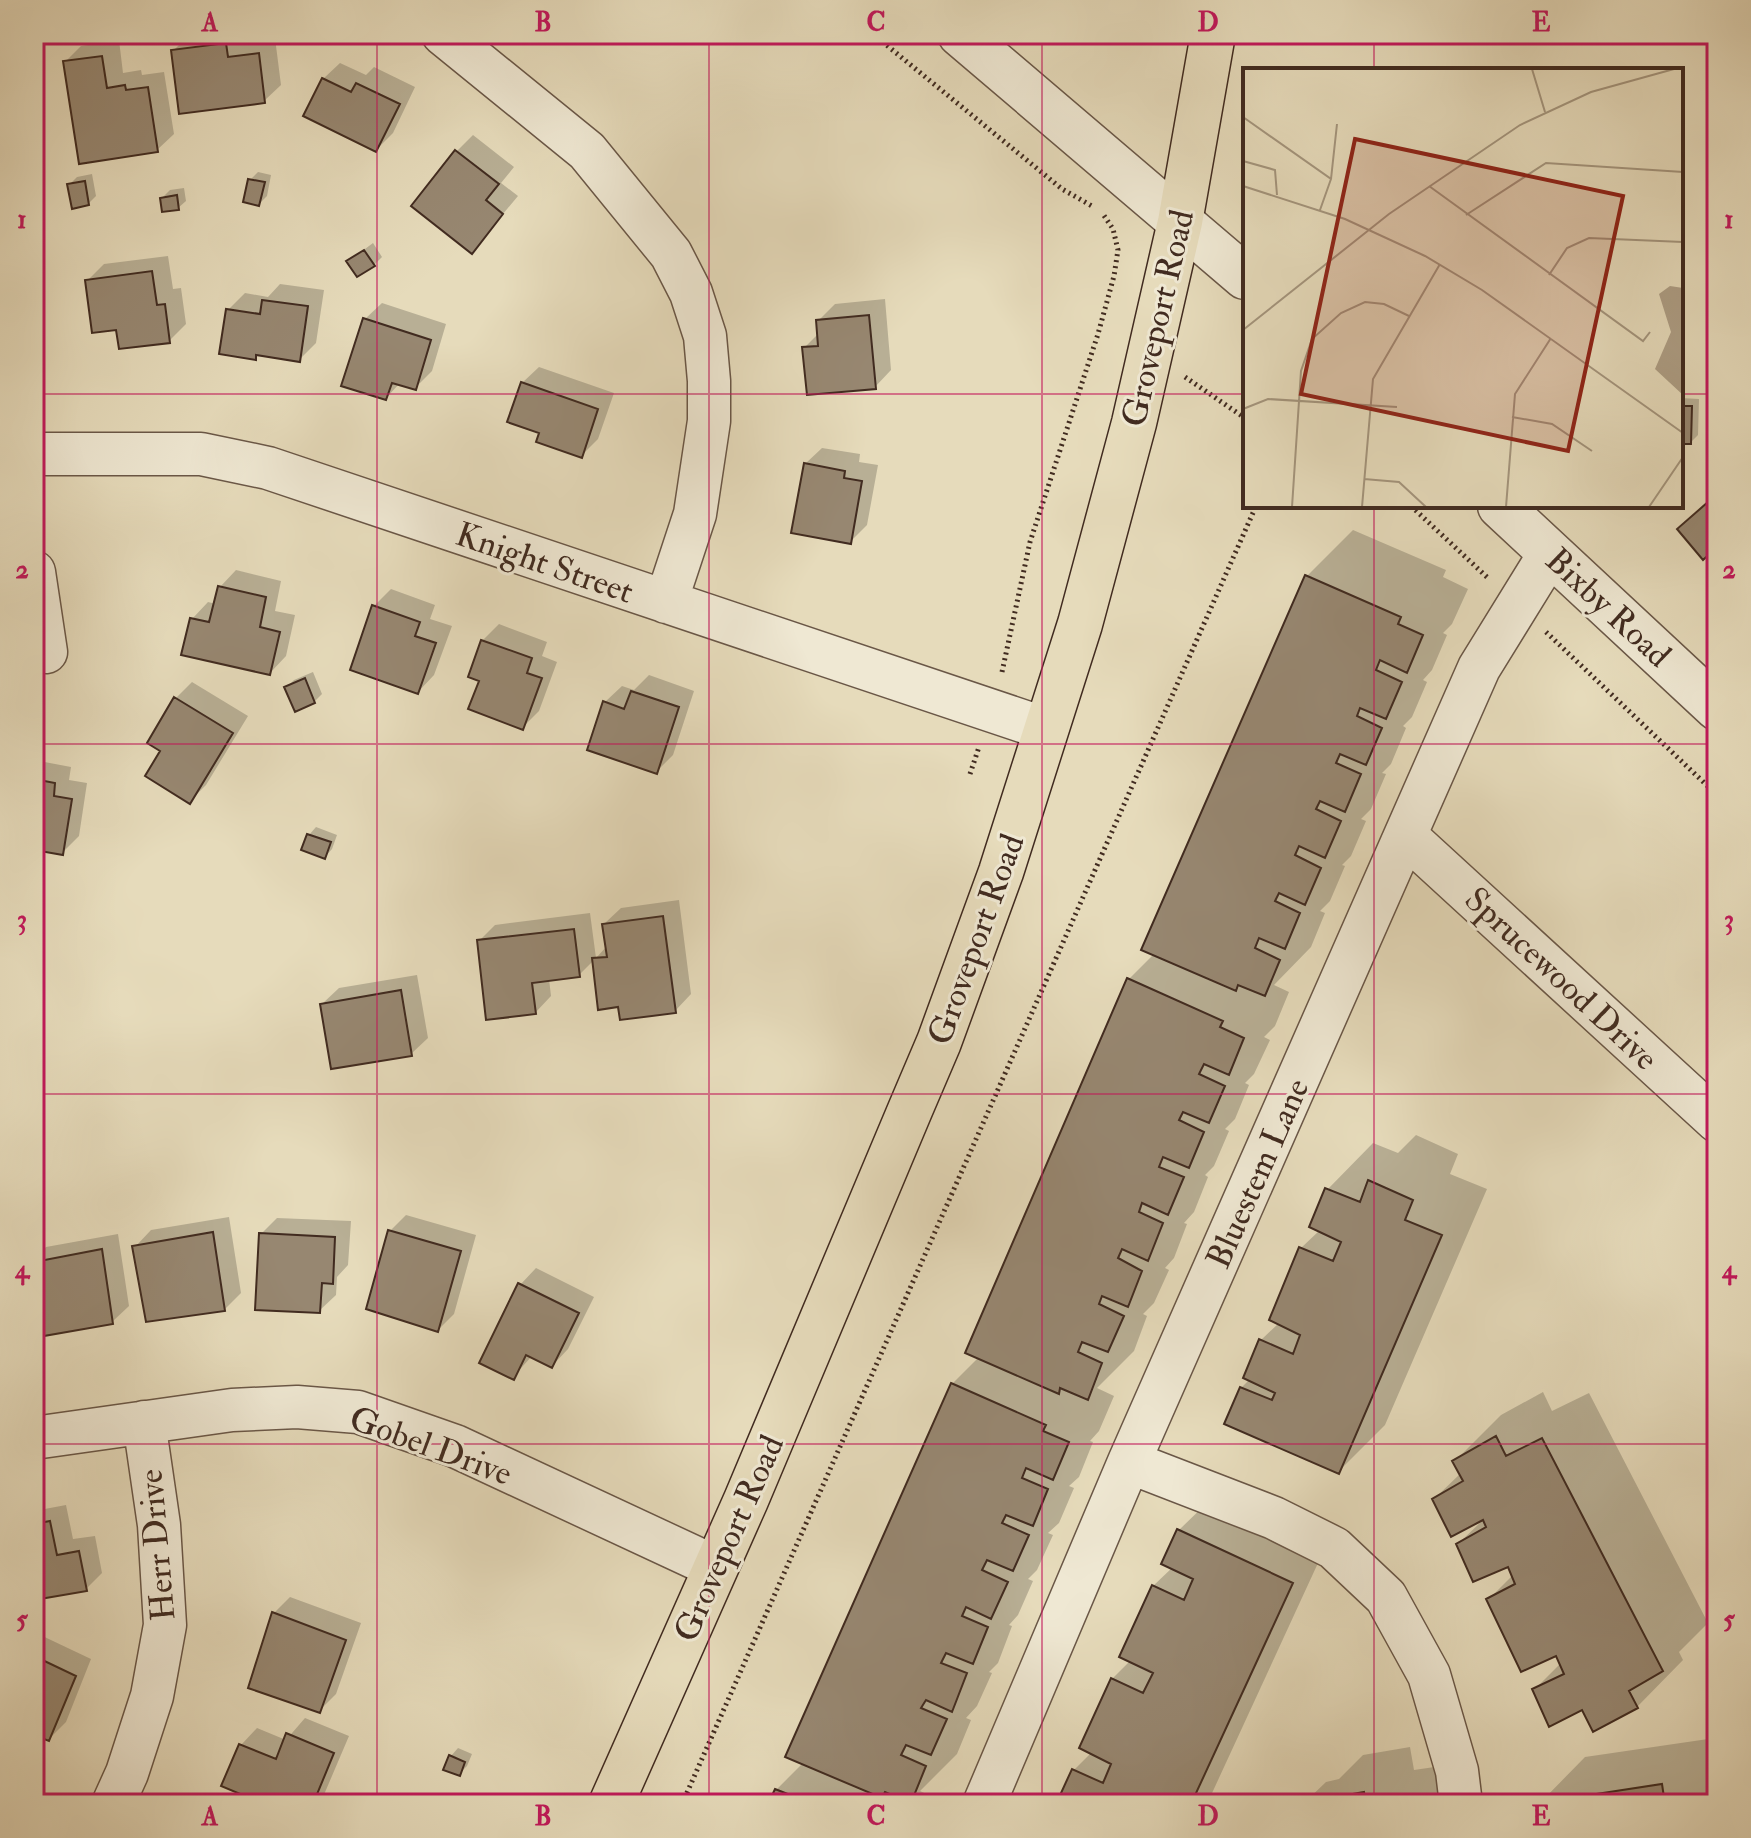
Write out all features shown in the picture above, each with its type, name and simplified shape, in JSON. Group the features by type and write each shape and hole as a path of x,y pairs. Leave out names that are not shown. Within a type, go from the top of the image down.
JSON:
{"main road":[{"name":"Groveport Road","path":"611,1804 781,1418 939,1042 1001,872 1080,624 1134,423 1180,222 1213,34"}],"street":[{"path":"443,34 587,151 671,254 691,293 705,336 709,421 695,514 666,602"},
{"path":"960,34 1243,275"},
{"name":"Knight Street","path":"34,454 201,454 268,468 1046,729"},
{"name":"Bixby Road","path":"1502,508 1717,708"},
{"name":"Bluestem Lane","path":"984,1804 1129,1462 1479,668 1550,553"},
{"path":"34,572 46,652"},
{"name":"Sprucewood Drive","path":"1406,836 1717,1121"},
{"name":"Gobel Drive","path":"34,1438 232,1410 297,1407 358,1412 455,1446 715,1567"},
{"name":"Herr Drive","path":"113,1804 127,1773 152,1696 165,1625 159,1525 144,1422"},
{"path":"1129,1462 1274,1518 1334,1548 1386,1597 1429,1675 1457,1771 1461,1804"}],"path":[{"path":"873,34 1062,189 1101,211 1113,229 1118,250 1098,334 1030,542 1010,642 970,774"},
{"path":"682,1804 1255,508"},
{"path":"1413,508 1717,795"}],"building":[{"path":"226,43 228,57 259,53 265,103 179,114 171,50"},
{"path":"102,56 107,88 125,85 126,90 148,87 158,152 79,164 63,61"},
{"path":"322,78 351,92 356,83 400,104 376,152 303,116"},
{"path":"455,150 499,184 486,200 503,214 472,254 411,206"},
{"path":"248,179 265,182 259,206 243,202"},
{"path":"85,181 89,205 72,209 67,184"},
{"path":"177,195 179,210 162,212 160,198"},
{"path":"364,250 375,266 357,277 346,261"},
{"path":"152,271 157,305 165,304 170,343 119,349 116,330 92,333 85,280"},
{"path":"262,300 308,306 300,362 256,355 256,360 219,354 226,309 260,314"},
{"path":"869,315 876,389 807,395 802,347 818,346 816,320"},
{"path":"363,318 431,340 416,390 392,383 386,400 341,386"},
{"path":"521,382 598,409 582,458 536,442 539,433 507,422"},
{"path":"1683,406 1692,406 1691,444 1683,444"},
{"path":"804,463 845,471 844,478 862,481 851,544 791,533"},
{"path":"1708,502 1717,512 1717,547 1703,560 1677,529"},
{"path":"1305,575 1401,617 1398,624 1423,635 1407,673 1380,660 1376,670 1402,682 1386,719 1360,708 1357,716 1382,728 1366,765 1340,754 1336,763 1361,774 1345,812 1320,801 1316,809 1341,821 1325,858 1299,846 1295,855 1321,868 1305,905 1279,893 1275,901 1300,913 1285,949 1259,938 1255,948 1280,960 1265,996 1238,985 1236,991 1141,950"},
{"path":"218,586 266,597 260,627 280,632 270,675 181,655 190,618 209,622"},
{"path":"372,605 420,622 415,636 436,643 418,694 350,670"},
{"path":"481,640 532,658 527,673 542,678 523,730 468,709 479,681 468,677"},
{"path":"305,678 315,703 295,712 284,687"},
{"path":"631,691 679,707 657,774 587,750 603,701 624,709"},
{"path":"174,697 233,733 190,804 145,776 160,751 147,743"},
{"path":"34,779 55,783 54,796 72,799 63,855 34,850"},
{"path":"307,834 331,842 325,859 301,850"},
{"path":"663,916 676,1013 620,1020 618,1007 598,1010 592,958 607,957 602,924"},
{"path":"574,929 580,977 532,983 536,1014 486,1020 477,940"},
{"path":"1127,978 1223,1021 1220,1027 1244,1038 1229,1075 1204,1064 1199,1074 1225,1086 1209,1123 1183,1112 1179,1120 1204,1132 1189,1168 1163,1157 1159,1167 1184,1177 1168,1215 1142,1203 1139,1212 1163,1223 1148,1261 1122,1249 1118,1258 1142,1271 1128,1307 1102,1296 1099,1304 1124,1316 1108,1352 1082,1342 1078,1352 1102,1363 1088,1400 1060,1388 1059,1394 965,1353"},
{"path":"401,990 412,1056 331,1069 320,1004"},
{"path":"1368,1180 1413,1200 1405,1220 1442,1235 1339,1474 1224,1424 1240,1387 1272,1400 1275,1393 1243,1378 1259,1339 1293,1354 1300,1335 1269,1320 1299,1247 1333,1261 1341,1242 1309,1227 1325,1188 1360,1202"},
{"path":"388,1230 461,1251 438,1332 366,1309"},
{"path":"213,1232 225,1311 146,1322 132,1246"},
{"path":"259,1233 335,1237 333,1284 322,1283 320,1313 255,1310"},
{"path":"102,1249 113,1324 38,1337 34,1312 34,1262"},
{"path":"518,1283 579,1313 552,1368 526,1355 514,1380 479,1363"},
{"path":"951,1383 1046,1425 1043,1431 1069,1442 1053,1480 1026,1468 1022,1478 1048,1489 1033,1526 1006,1515 1002,1523 1029,1535 1013,1571 987,1560 982,1570 1008,1582 991,1619 966,1607 962,1616 988,1627 973,1664 946,1653 941,1663 967,1673 952,1712 926,1700 921,1708 947,1719 931,1755 906,1745 901,1755 926,1766 911,1803 885,1792 882,1798 785,1757"},
{"path":"1496,1436 1506,1456 1542,1438 1663,1671 1629,1691 1638,1708 1593,1732 1582,1710 1549,1727 1532,1689 1564,1674 1556,1656 1521,1672 1486,1599 1515,1584 1508,1567 1473,1582 1456,1544 1486,1527 1483,1520 1451,1537 1432,1499 1463,1481 1452,1461"},
{"path":"50,1521 57,1555 79,1551 87,1591 34,1600 34,1524"},
{"path":"1177,1529 1293,1583 1191,1804 1056,1804 1072,1769 1103,1783 1111,1764 1079,1748 1111,1678 1143,1693 1153,1673 1119,1657 1152,1585 1184,1600 1193,1579 1161,1564"},
{"path":"272,1612 346,1640 320,1713 248,1688"},
{"path":"34,1656 76,1676 49,1741 34,1735"},
{"path":"286,1733 334,1753 313,1804 264,1804 221,1786 239,1744 276,1759"},
{"path":"449,1755 465,1762 460,1776 443,1770"},
{"path":"1662,1784 1665,1804 1537,1804 1537,1803"},
{"path":"775,1789 813,1804 768,1804"},
{"path":"1364,1792 1366,1804 1315,1804 1314,1801"}]}
